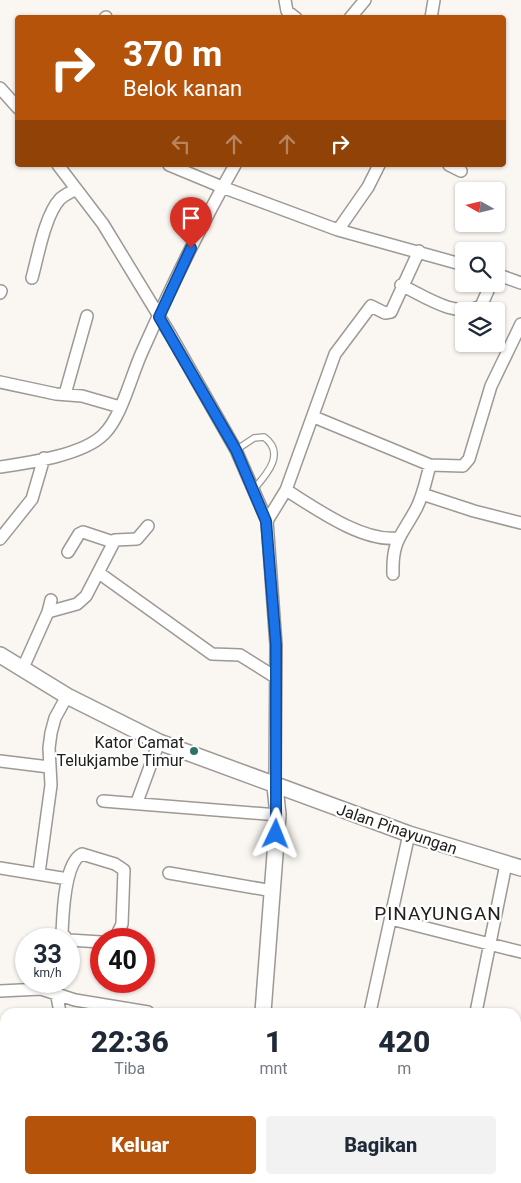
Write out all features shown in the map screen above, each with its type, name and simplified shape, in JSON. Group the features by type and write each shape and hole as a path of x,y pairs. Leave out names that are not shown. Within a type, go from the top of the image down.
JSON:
{"main road":[{"name":"Jalan Pinayungan","path":"0,656 67,696 158,742 409,834 521,868"},
{"path":"263,1008 278,815 275,786"}],"street":[{"path":"285,0 287,11 292,15"},
{"path":"352,15 365,0"},
{"path":"430,1 431,15"},
{"path":"0,88 15,105"},
{"path":"60,167 124,256 236,450 266,521 274,601 275,786"},
{"path":"174,167 222,188 338,230 455,262"},
{"path":"0,467 44,458 91,444 105,434 120,407 134,370 159,317 234,167"},
{"path":"338,230 368,186 378,167"},
{"path":"453,167 461,171"},
{"path":"32,278 48,222 55,206 76,188"},
{"path":"266,521 286,490 314,417 335,354 371,306 385,313 390,312 419,251"},
{"path":"505,277 521,283"},
{"path":"402,285 442,304 468,310 481,306 487,292"},
{"path":"66,394 87,316"},
{"path":"314,417 430,465 463,466 466,464 491,386 521,324"},
{"path":"0,382 82,396 120,407"},
{"path":"0,539 32,499 44,458"},
{"path":"392,574 392,560 397,538 416,508 430,465"},
{"path":"286,490 347,525 379,538 397,538"},
{"path":"422,494 474,511 521,522"},
{"path":"48,612 77,604 86,596 114,542 117,539 137,539 148,526"},
{"path":"68,552 79,534 83,532 114,542"},
{"path":"99,573 212,654 240,655 274,677"},
{"path":"22,670 48,612 50,600"},
{"path":"39,873 51,785 49,767 50,733 55,718 67,696"},
{"path":"137,802 158,742"},
{"path":"0,761 49,767"},
{"path":"103,801 137,802 278,815"},
{"path":"371,1008 409,834"},
{"path":"63,928 68,879 74,861 82,854 115,864 124,870 122,924 120,928"},
{"path":"477,1008 506,864"},
{"path":"0,868 68,879"},
{"path":"169,873 273,891"},
{"path":"391,919 521,952"},
{"path":"0,991 15,990"},
{"path":"56,993 59,1008"},
{"path":"58,993 75,1000 124,1008"}],"lane":[{"path":"236,450 258,437 264,437 273,447 274,462 270,470 254,489"}],"place":[{"name":"Kator Camat Telukjambe Timur","path":"194,751"}],"district":[{"name":"PINAYUNGAN","path":"438,913"}],"route":[{"path":"191,248 159,317 236,450 266,521 271,559 276,645 274,677 275,786 278,815 276,834"}]}
